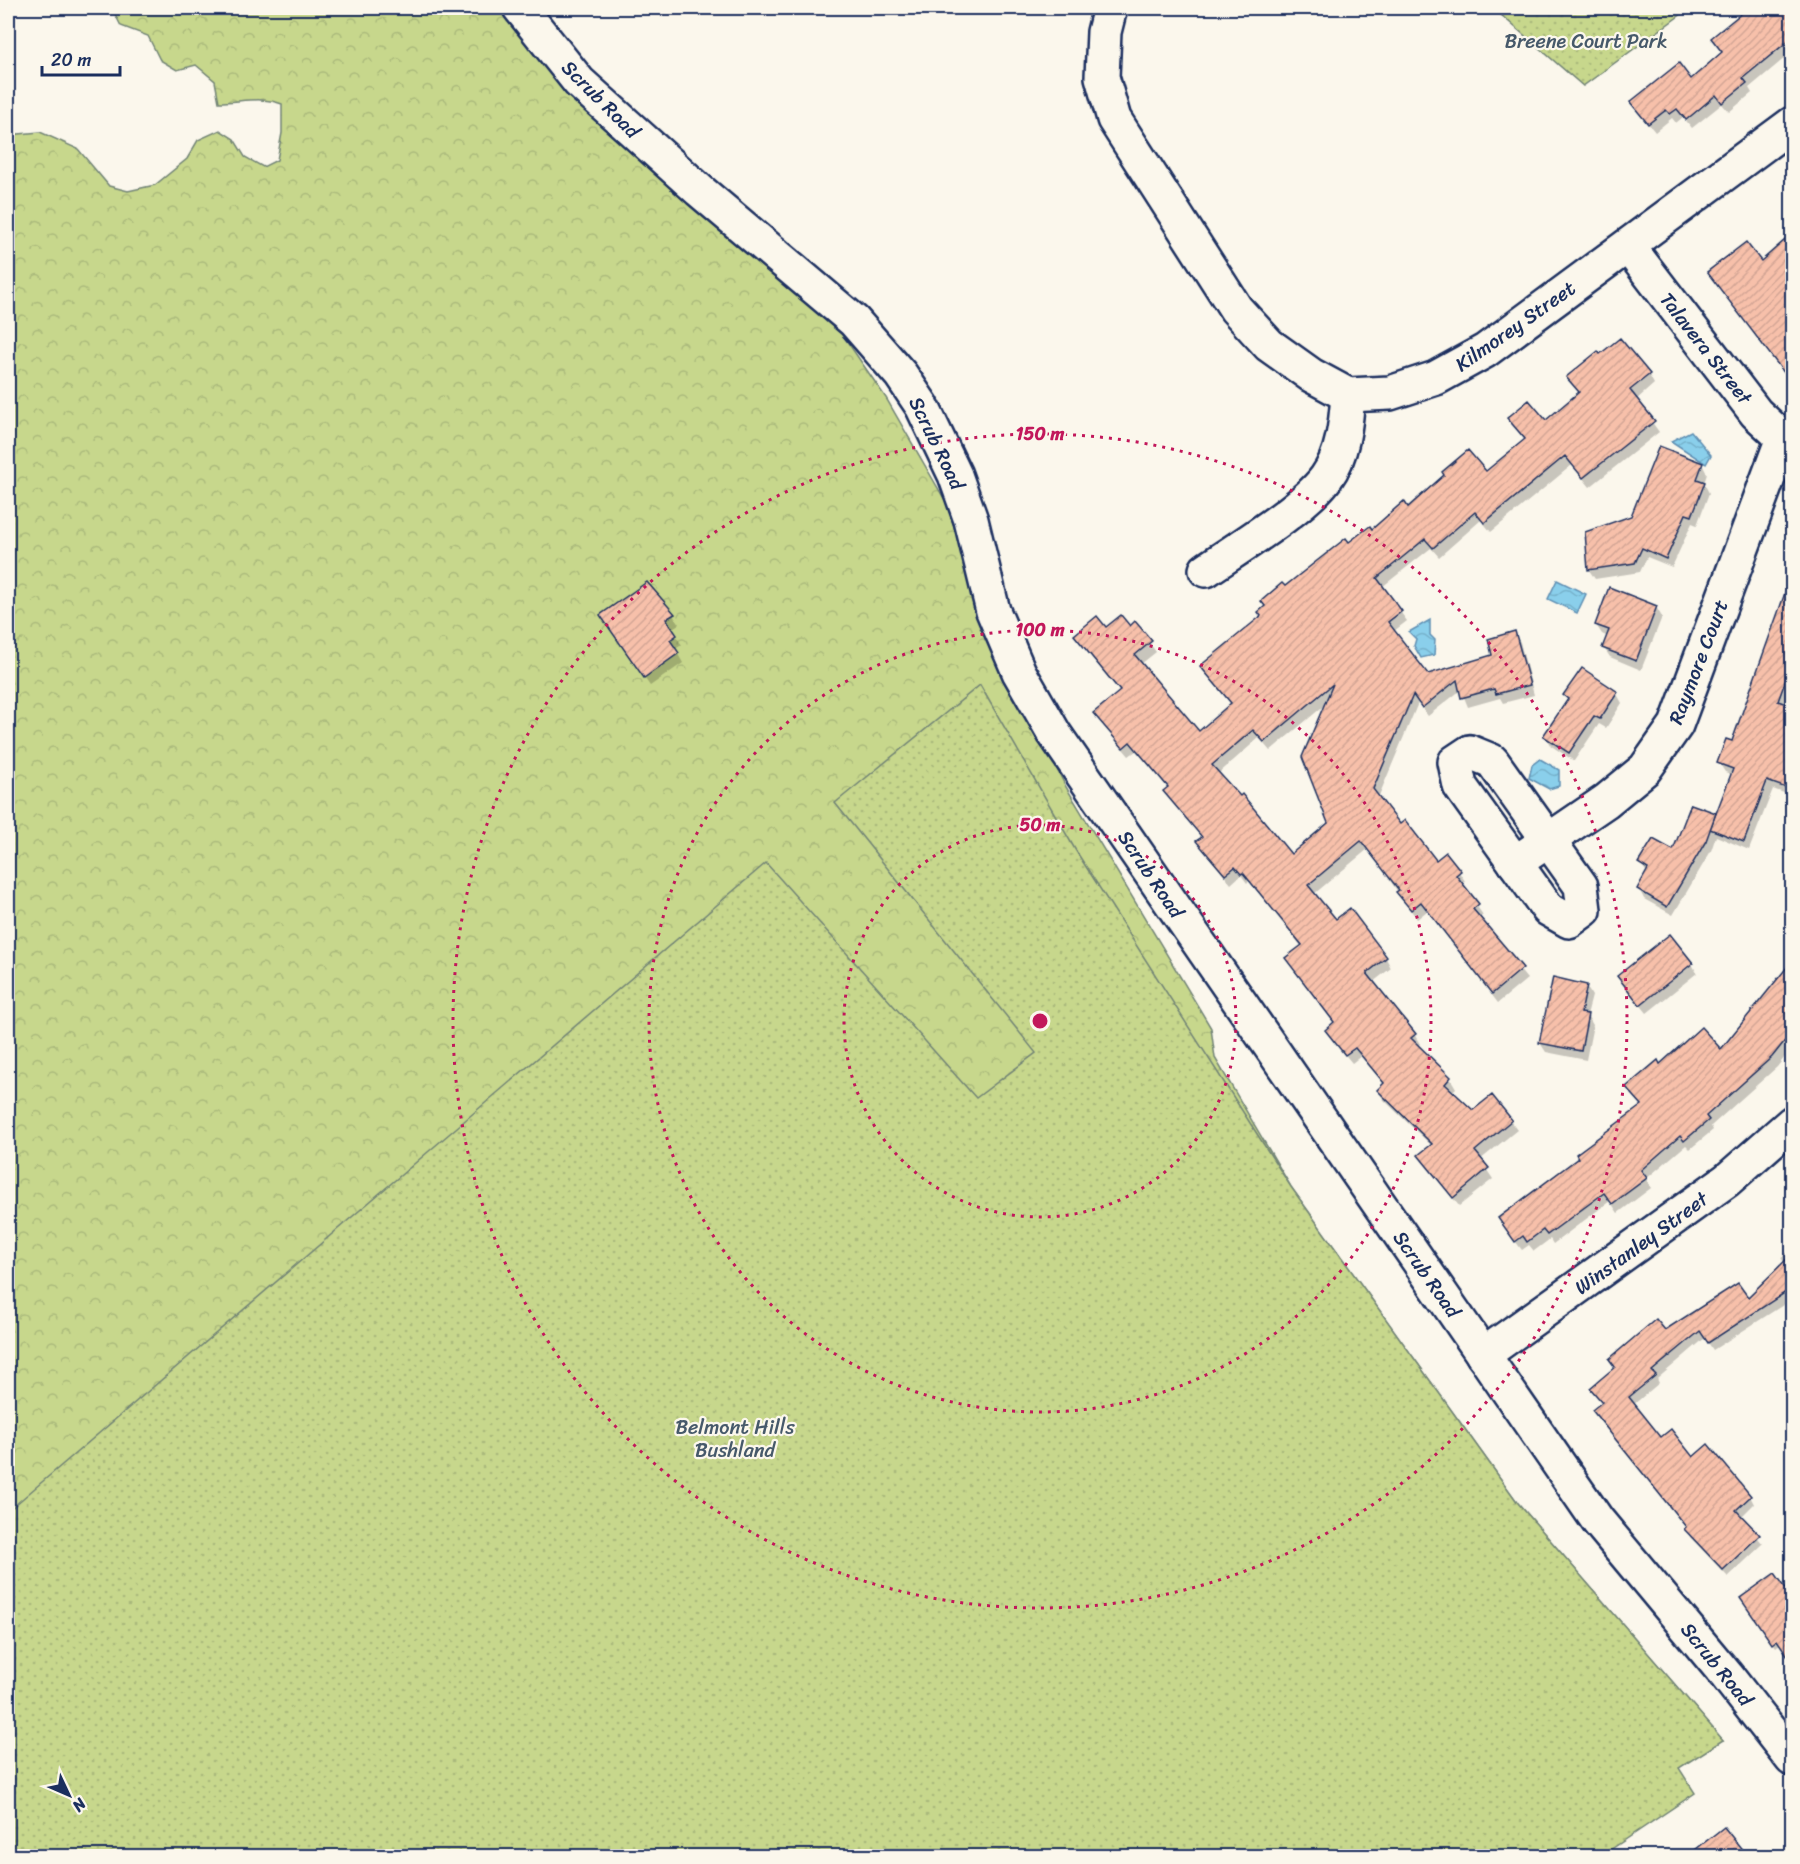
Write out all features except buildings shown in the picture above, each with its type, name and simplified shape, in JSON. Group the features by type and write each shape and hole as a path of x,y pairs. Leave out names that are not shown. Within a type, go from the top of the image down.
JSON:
{"street":[{"name":"Scrub Road","path":"520,8 579,82 699,190 854,321 901,375 922,406 955,475 971,520 993,611 1019,672 1054,733 1598,1521 1727,1676 1792,1759"},
{"path":"1110,8 1104,32 1102,77 1114,119 1236,309 1269,345 1311,375 1348,395 1345,433 1326,478 1295,506 1206,570"},
{"name":"Kilmorey Street","path":"1348,395 1390,393 1436,378 1485,351 1792,123"},
{"name":"Talavera Street","path":"1628,246 1756,413 1788,441"},
{"name":"Raymore Court","path":"1515,863 1606,801 1645,769 1676,724 1788,441"},
{"path":"1470,752 1492,761 1549,840 1581,886 1584,910 1569,921 1548,909 1515,863 1460,786 1455,762 1470,752"},
{"name":"Winstanley Street","path":"1484,1355 1727,1180 1792,1123"}],"green space":[{"path":"112,8 505,8 601,122 842,334 886,398 946,502 992,643 1066,787 1211,1028 1215,1058 1291,1187 1518,1503 1723,1740 8,1856 8,135 40,132 78,149 109,186 128,191 155,185 187,159 198,140 220,130 234,139 245,157 263,167 277,160 282,133 282,104 259,100 219,102 215,81 196,65 177,70 160,60 148,36 121,26"},
{"name":"Breene Court Park","path":"1493,8 1690,8 1583,86"},
{"name":"Belmont Hills Bushland","path":"980,685 1076,851 1291,1187 1518,1503 1723,1740 1679,1768 1695,1793 1601,1856 8,1856 8,1511 766,863 976,1098 1036,1053 835,803"}],"water":[{"path":"1691,431 1711,455 1706,464 1671,441"},
{"path":"1557,580 1586,594 1577,613 1548,599"},
{"path":"1430,620 1430,635 1435,640 1434,655 1421,658 1414,646 1416,639 1409,632"},
{"path":"1540,759 1559,770 1559,786 1549,789 1529,778 1532,765"}]}
